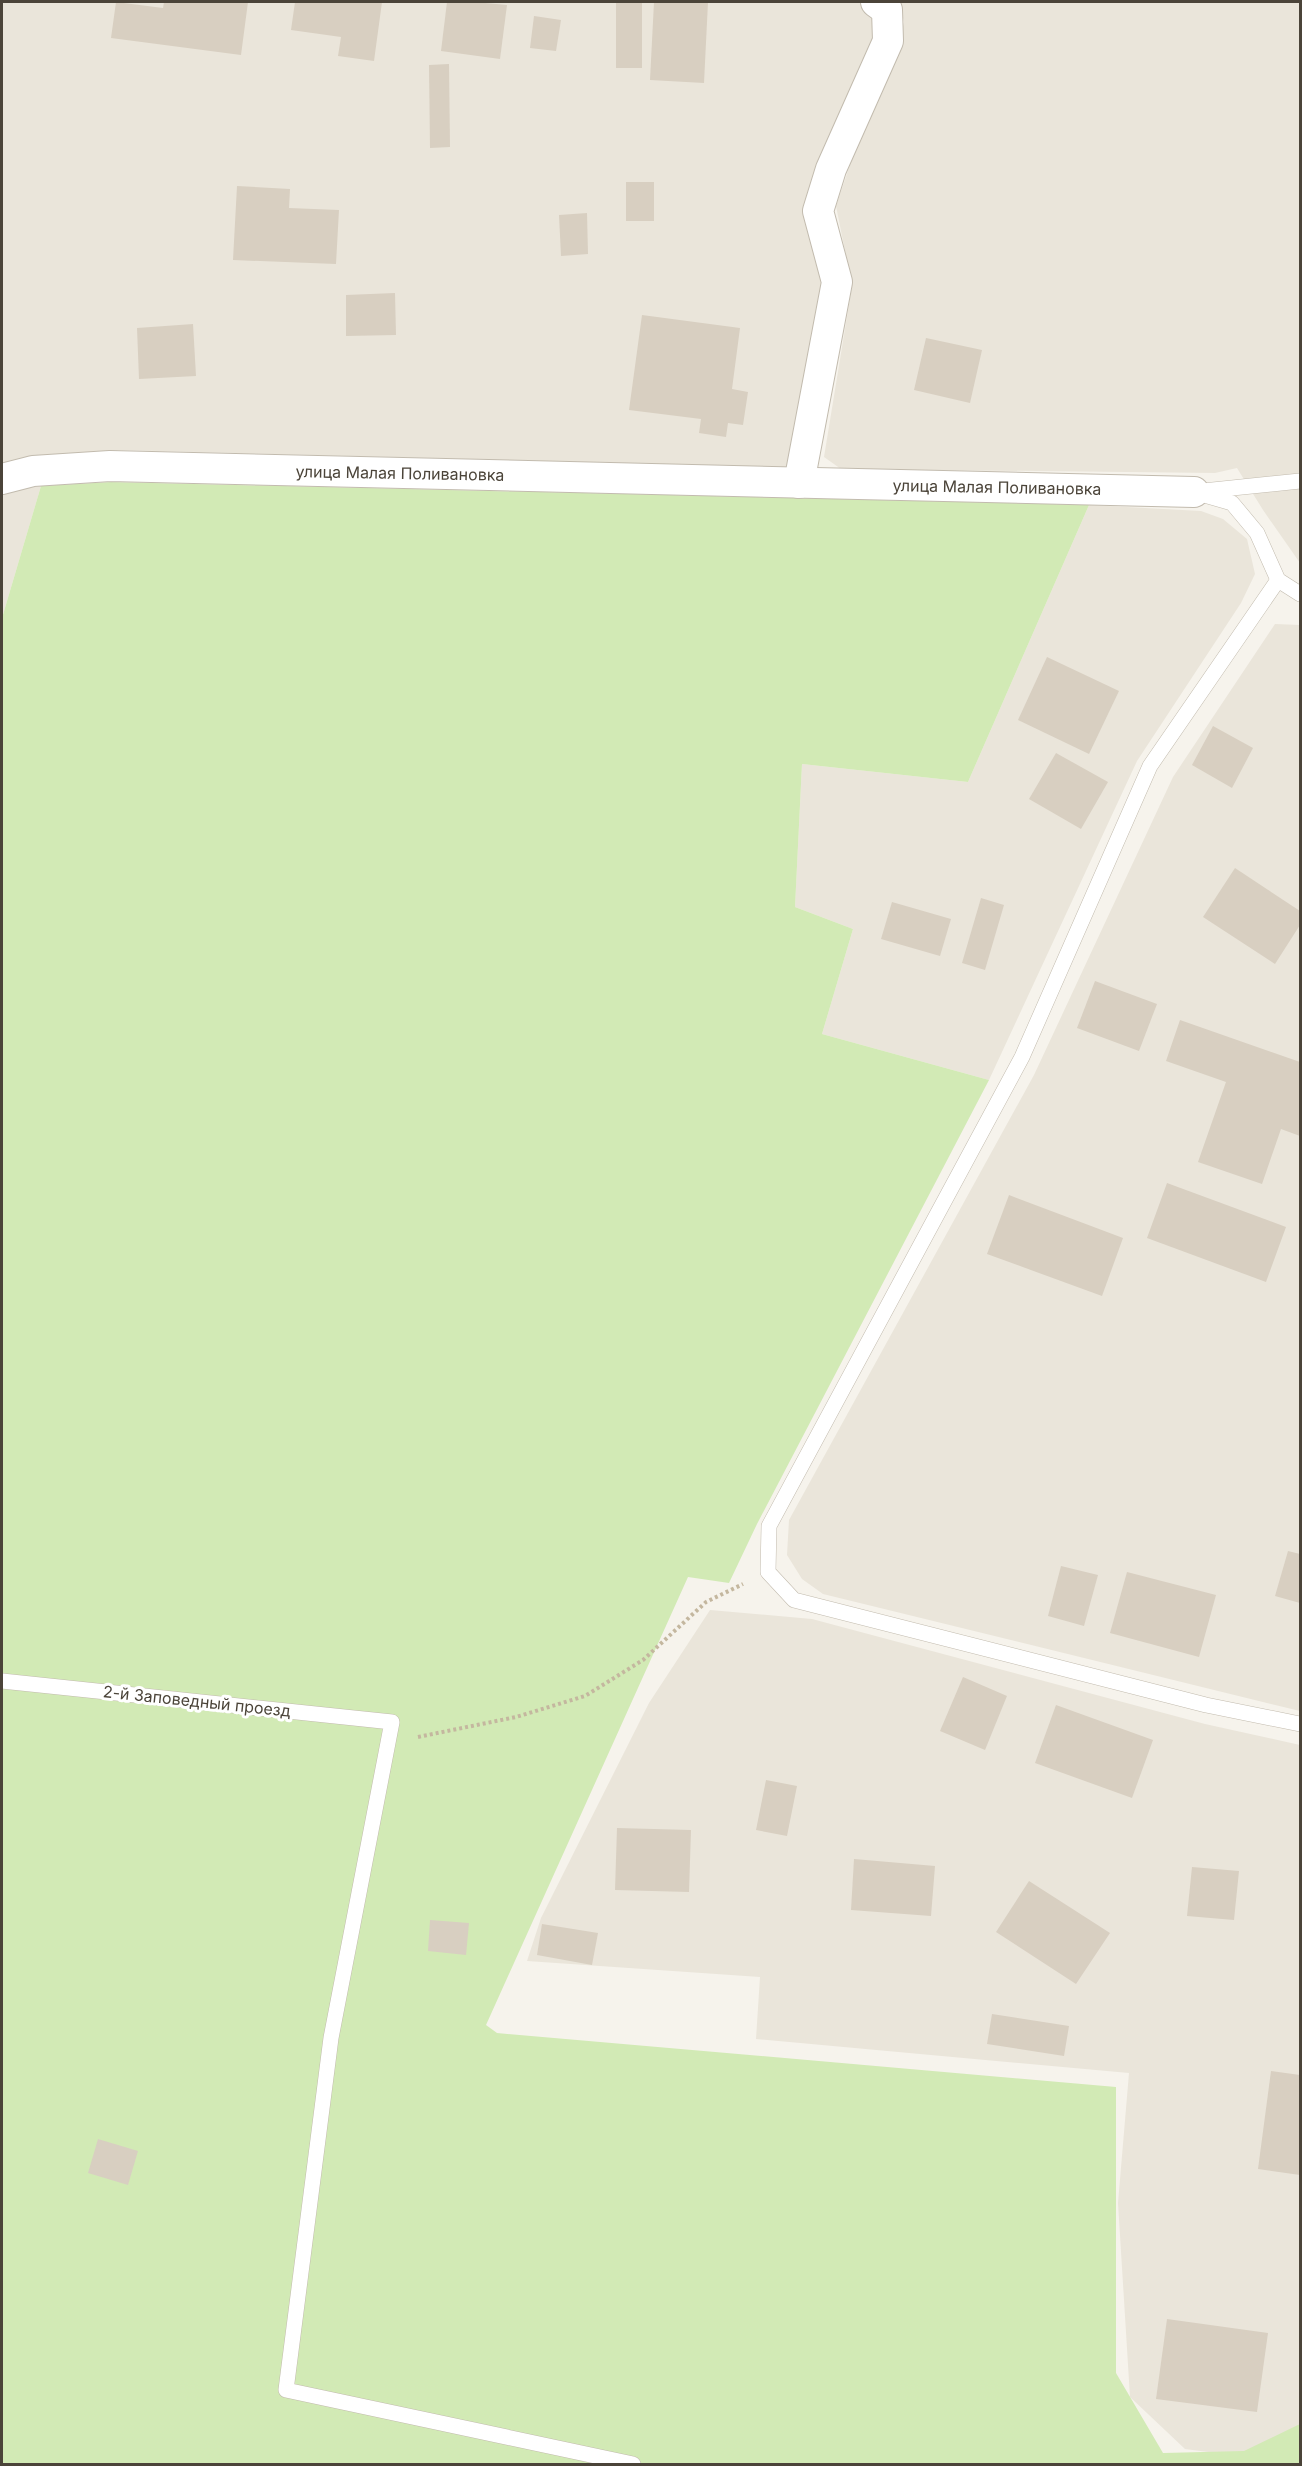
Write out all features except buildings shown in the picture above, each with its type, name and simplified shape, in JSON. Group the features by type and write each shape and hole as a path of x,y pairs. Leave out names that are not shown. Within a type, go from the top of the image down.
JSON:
{"street":[{"path":"799,483 837,282 818,211 831,169 888,41 887,10 876,2"},
{"name":"улица Малая Поливановка","path":"2,479 33,471 110,466 1194,492"}],"lane":[{"path":"1194,492 1300,481"},
{"path":"1194,492 1232,503 1257,533 1278,580 1300,594"},
{"path":"1278,580 1150,766 1022,1057 769,1526 768,1572 794,1600 1206,1705 1300,1724"},
{"name":"2-й Заповедный проезд","path":"2,1681 392,1722"},
{"path":"392,1722 331,2038 285,2390 633,2464"}],"path":[{"path":"392,1722 413,1737 516,1717 585,1696 643,1660 706,1602 768,1572"}],"shaded area":[{"path":"2,2 857,2 866,5 879,13 879,38 822,168 825,284 794,454 785,467 118,450 36,456 2,465"},
{"path":"899,2 1300,2 1300,563 1237,468 1215,473 841,469 824,457 852,286 836,206 851,162 897,53 904,22"},
{"path":"41,486 2,618 2,492"},
{"path":"1089,505 1201,511 1223,519 1247,539 1255,574 1241,603 1137,761 989,1080 822,1034 853,929 795,907 802,764 968,782"},
{"path":"1275,624 1300,625 1300,1711 823,1594 802,1579 787,1555 789,1520 1034,1075 1173,777"},
{"path":"710,1610 812,1619 1205,1724 1300,1745 1300,2464 1185,2449 1130,2397 1118,2203 1129,2073 756,2039 760,1977 527,1961 541,1918 649,1703"}],"green space":[{"path":"111,482 1089,505 968,782 802,764 795,907 853,929 822,1034 989,1080 757,1524 729,1583 688,1577 486,2025 497,2033 1116,2087 1116,2373 1163,2453 1244,2451 1300,2424 1300,2464 2,2464 2,618 41,486"}]}
